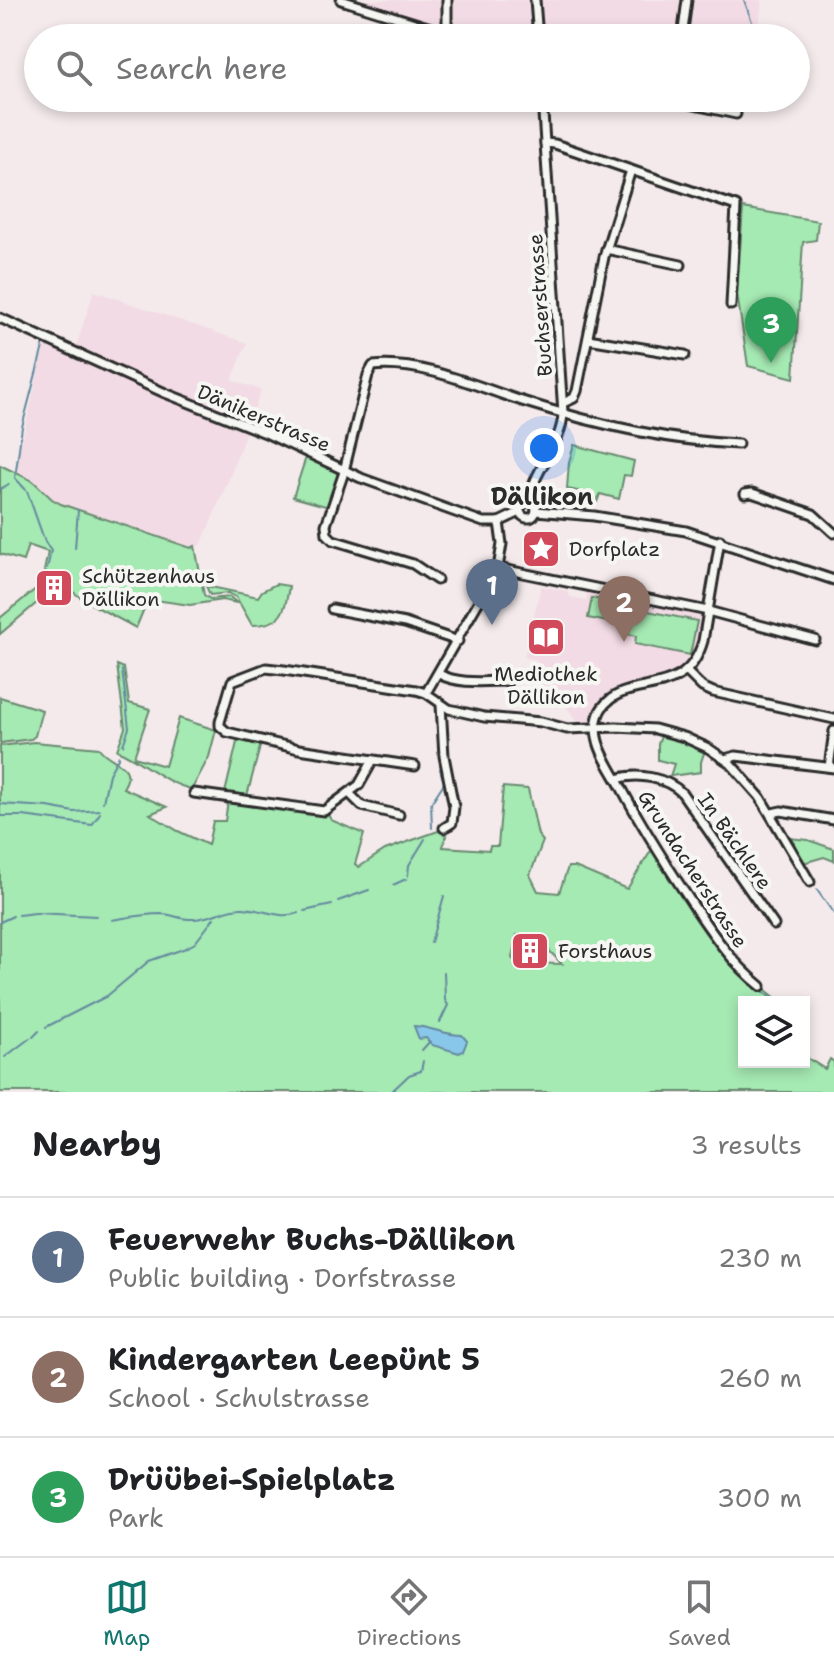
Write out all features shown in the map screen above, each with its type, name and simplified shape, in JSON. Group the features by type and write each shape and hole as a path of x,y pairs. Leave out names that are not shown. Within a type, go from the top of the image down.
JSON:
{"street":[{"path":"341,0 418,24"},
{"path":"447,0 447,24"},
{"path":"535,0 537,24"},
{"path":"684,24 687,0"},
{"name":"Buchserstrasse","path":"529,502 537,476 560,435 563,413 543,112"},
{"path":"727,112 736,114"},
{"path":"545,143 736,206 731,305"},
{"path":"563,403 576,396 606,249 631,170"},
{"path":"606,249 681,265"},
{"name":"Dänikerstrasse","path":"0,318 151,387 268,434 361,478 476,520 499,522"},
{"path":"588,339 685,355"},
{"path":"437,580 413,564 329,538 326,525 373,366 402,366 425,371 563,413 677,440 738,444"},
{"path":"745,494 752,493 813,514 834,533"},
{"path":"520,512 521,505 529,502 536,511"},
{"path":"520,512 528,518 536,511 633,521 720,540 834,580"},
{"path":"426,693 498,568 502,544 499,522 520,512"},
{"path":"596,729 600,711 617,695 665,683 686,671 701,648 720,540"},
{"path":"498,568 708,611 815,640"},
{"path":"332,609 405,623 458,641"},
{"path":"415,766 282,745 227,732 220,726 232,681 266,668 426,693 441,705 495,719 541,722 567,729 630,727 663,731 708,748 725,759 746,780 772,813 810,882"},
{"path":"686,671 702,687 713,692 834,719"},
{"path":"439,674 472,681 508,681"},
{"path":"441,705 444,756 454,807 452,823 444,828"},
{"name":"Grundacherstrasse","path":"596,729 597,740 654,846 721,946 761,986"},
{"path":"725,759 736,756 831,767 834,731"},
{"path":"194,793 317,811 330,808 350,794 365,778 373,760"},
{"name":"In Bächlere","path":"617,779 658,779 673,784 774,925"},
{"path":"350,794 362,806 399,815"},
{"path":"772,813 781,811 834,820"}],"shaded area":[{"path":"356,0 762,0 759,24 429,24"},
{"path":"94,291 247,343 232,380 261,390 201,545 192,548 61,504 33,481 15,472 45,343 73,355"},
{"path":"541,586 567,591 570,597 586,600 588,590 695,612 702,621 697,644 680,669 663,678 608,693 596,705 588,724 581,726 559,692 532,685 537,660 524,657"}],"green space":[{"path":"743,208 818,221 816,240 803,242 794,378 748,366 737,294"},
{"path":"574,445 634,461 631,476 624,475 619,499 600,494 597,502 582,499 583,492 567,489"},
{"path":"306,457 338,473 329,507 293,497"},
{"path":"0,465 33,481 61,504 191,548 195,546 204,595 210,599 230,597 237,603 222,600 190,605 148,599 136,628 87,602 44,571 48,552 28,545 23,561 0,554"},
{"path":"43,583 51,591 0,634 0,618"},
{"path":"276,584 289,586 283,610 270,623 252,625 236,597 228,593 210,595 206,586 258,597 262,591"},
{"path":"592,598 632,607 628,626 588,618"},
{"path":"633,608 697,621 690,655 635,644 636,636 628,634"},
{"path":"117,665 124,668 129,703 150,709 134,757 165,766 179,718 216,730 209,757 192,789 173,782 117,750 125,728"},
{"path":"0,697 42,710 35,736 0,743"},
{"path":"662,734 705,750 701,772 670,776 674,764 658,760 658,744"},
{"path":"238,738 261,743 247,796 225,793"},
{"path":"34,742 99,748 125,769 127,780 123,788 167,807 150,814 208,845 213,821 225,821 228,801 318,815 327,813 331,820 364,834 355,864 359,867 385,850 438,831 447,832 443,847 489,850 490,846 498,846 503,787 528,789 538,835 543,841 530,875 538,891 559,893 568,867 575,867 627,889 654,846 721,946 773,996 738,996 738,1068 810,1068 810,1060 825,1069 830,1059 834,1062 834,1092 0,1092 0,746","holes":["517,935 535,936 562,964 518,965 512,958"]},
{"path":"789,838 808,840 834,849 834,861 824,857 803,863"}],"water":[{"path":"414,1026 462,1035 467,1041 459,1053 432,1045 426,1038 419,1039"}],"waterway":[{"path":"744,0 753,24"},
{"path":"44,343 22,427 15,478 27,491 51,551 47,569"},
{"path":"0,489 9,484"},
{"path":"75,548 78,510"},
{"path":"122,670 129,728 123,745"},
{"path":"440,750 440,763"},
{"path":"103,802 109,774 119,756"},
{"path":"432,828 431,803 444,783 440,769"},
{"path":"0,804 74,812 100,810"},
{"path":"0,816 92,825 100,813"},
{"path":"408,876 409,865 425,839"},
{"path":"656,856 702,926"},
{"path":"393,885 406,879"},
{"path":"338,901 369,890"},
{"path":"817,890 834,914"},
{"path":"431,942 444,896"},
{"path":"304,911 332,905"},
{"path":"112,920 163,914 194,919 242,908 284,915 298,913"},
{"path":"18,915 96,916"},
{"path":"0,922 13,916"},
{"path":"46,1027 107,996 149,961 195,943 214,918"},
{"path":"706,932 729,963 753,984"},
{"path":"440,1022 448,1005 444,972"},
{"path":"761,990 769,996"},
{"path":"33,1037 39,1031"},
{"path":"5,1057 30,1038"},
{"path":"422,1050 430,1041"},
{"path":"391,1092 409,1075 421,1071 423,1061"}],"place":[{"name":"Drüübei-Spielplatz","path":"771,363"},
{"name":"Dorfplatz","path":"541,549"},
{"name":"Schützenhaus Dällikon","path":"54,588"},
{"name":"Feuerwehr Buchs-Dällikon","path":"492,625"},
{"name":"Mediothek Dällikon","path":"546,637"},
{"name":"Kindergarten Leepünt 5","path":"624,642"},
{"name":"Forsthaus","path":"530,951"}],"district":[{"name":"Dällikon","path":"542,497"}]}
